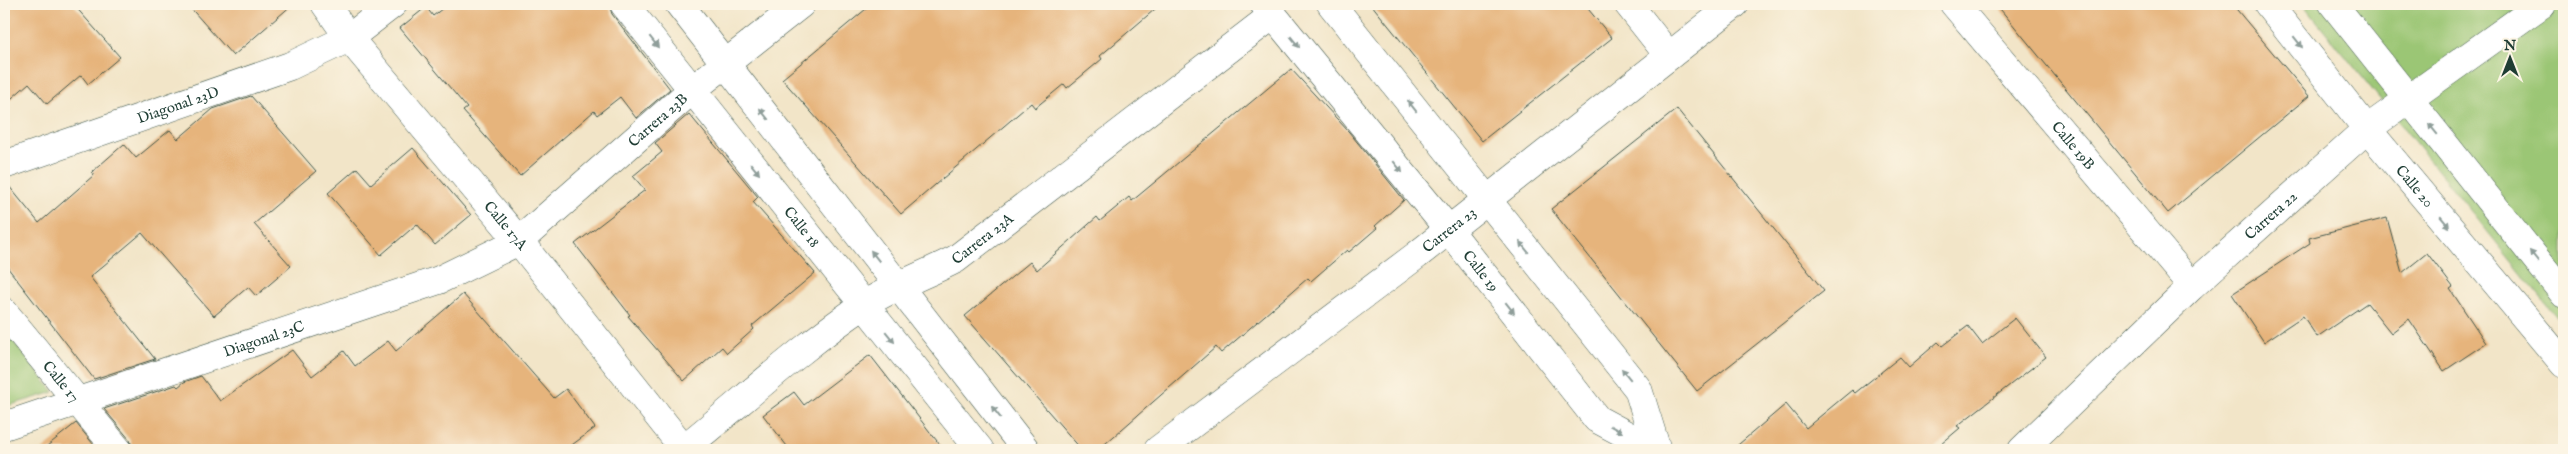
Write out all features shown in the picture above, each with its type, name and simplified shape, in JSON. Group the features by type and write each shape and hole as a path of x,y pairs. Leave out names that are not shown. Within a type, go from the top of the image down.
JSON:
{"street":[{"name":"Calle 17A","path":"325,4 349,38 519,241 684,450"},
{"name":"Diagonal 23D","path":"4,165 290,66 349,38 393,4"},
{"name":"Calle 18","path":"624,4 980,450"},
{"path":"679,4 1026,450"},
{"name":"Carrera 23B","path":"519,241 692,90 801,4"},
{"name":"Calle 19","path":"1331,4 1638,389 1656,450"},
{"path":"1628,4 1668,56"},
{"name":"Carrera 23","path":"1158,450 1486,200 1735,4"},
{"name":"Calle 19B","path":"1954,4 2192,286"},
{"name":"Calle 20","path":"2268,4 2367,129 2564,364"},
{"path":"2333,4 2564,294"},
{"name":"Carrera 22","path":"2022,450 2192,286 2367,129 2542,4"},
{"name":"Calle 19","path":"1268,9 1448,229 1597,419 1656,450"},
{"name":"Carrera 23A","path":"684,450 818,340 864,305 898,285 956,259 1268,9"},
{"name":"Diagonal 23C","path":"4,426 79,403 440,280 519,241"},
{"name":"Calle 17","path":"4,312 118,450"}],"green space":[{"path":"2303,4 2564,4 2564,326"},
{"path":"4,330 54,392 4,407"}],"building":[{"path":"4,4 73,4 120,57 88,84 81,75 47,104 29,83 4,105"},
{"path":"187,4 293,4 233,56"},
{"path":"448,4 609,4 612,14 670,89 636,118 620,97 597,115 594,111 520,176 463,111 467,108 400,28 426,7 433,16"},
{"path":"872,4 1161,4 1100,56 1102,59 1067,88 1064,84 1035,108 1031,103 901,214 782,79"},
{"path":"1371,4 1584,4 1612,38 1482,141"},
{"path":"1996,4 2232,4 2309,96 2168,213"},
{"path":"1291,69 1349,132 1404,200 1375,226 1377,228 1349,252 1347,250 1311,281 1308,278 1221,353 1216,347 1098,450 1082,450 965,316 1030,262 1037,270 1097,217 1100,221 1129,197 1132,201"},
{"path":"251,96 316,171 254,224 291,266 256,296 248,287 214,316 142,233 90,277 155,359 94,379 4,263 4,180 39,223 94,175 92,172 124,144 136,158 170,130 178,139 213,109"},
{"path":"1677,109 1824,291 1697,391 1551,209"},
{"path":"689,114 758,197 753,202 815,273 752,326 754,329 727,353 722,347 684,381 628,316 630,315 575,244 645,190 633,176 662,152 655,143"},
{"path":"413,148 471,215 435,245 417,224 381,255 328,193 357,168 371,184"},
{"path":"2387,218 2402,273 2427,253 2453,287 2450,289 2486,343 2444,371 2409,319 2391,333 2367,303 2317,337 2303,316 2264,342 2232,294 2310,243 2309,238"},
{"path":"463,294 554,398 566,389 595,428 565,450 133,450 130,440 104,409 176,385 178,387 184,382 201,376 220,401 292,350 312,376 344,351 355,366 388,341 396,351"},
{"path":"2015,318 2046,357 1957,426 1960,428 1934,450 1732,450 1786,404 1806,428 1852,390 1855,393 1900,357 1909,367 1938,342 1942,346 1968,326 1982,344"},
{"path":"870,355 944,450 790,450 763,415 794,392 804,405"},
{"path":"76,423 98,450 42,450"}]}
